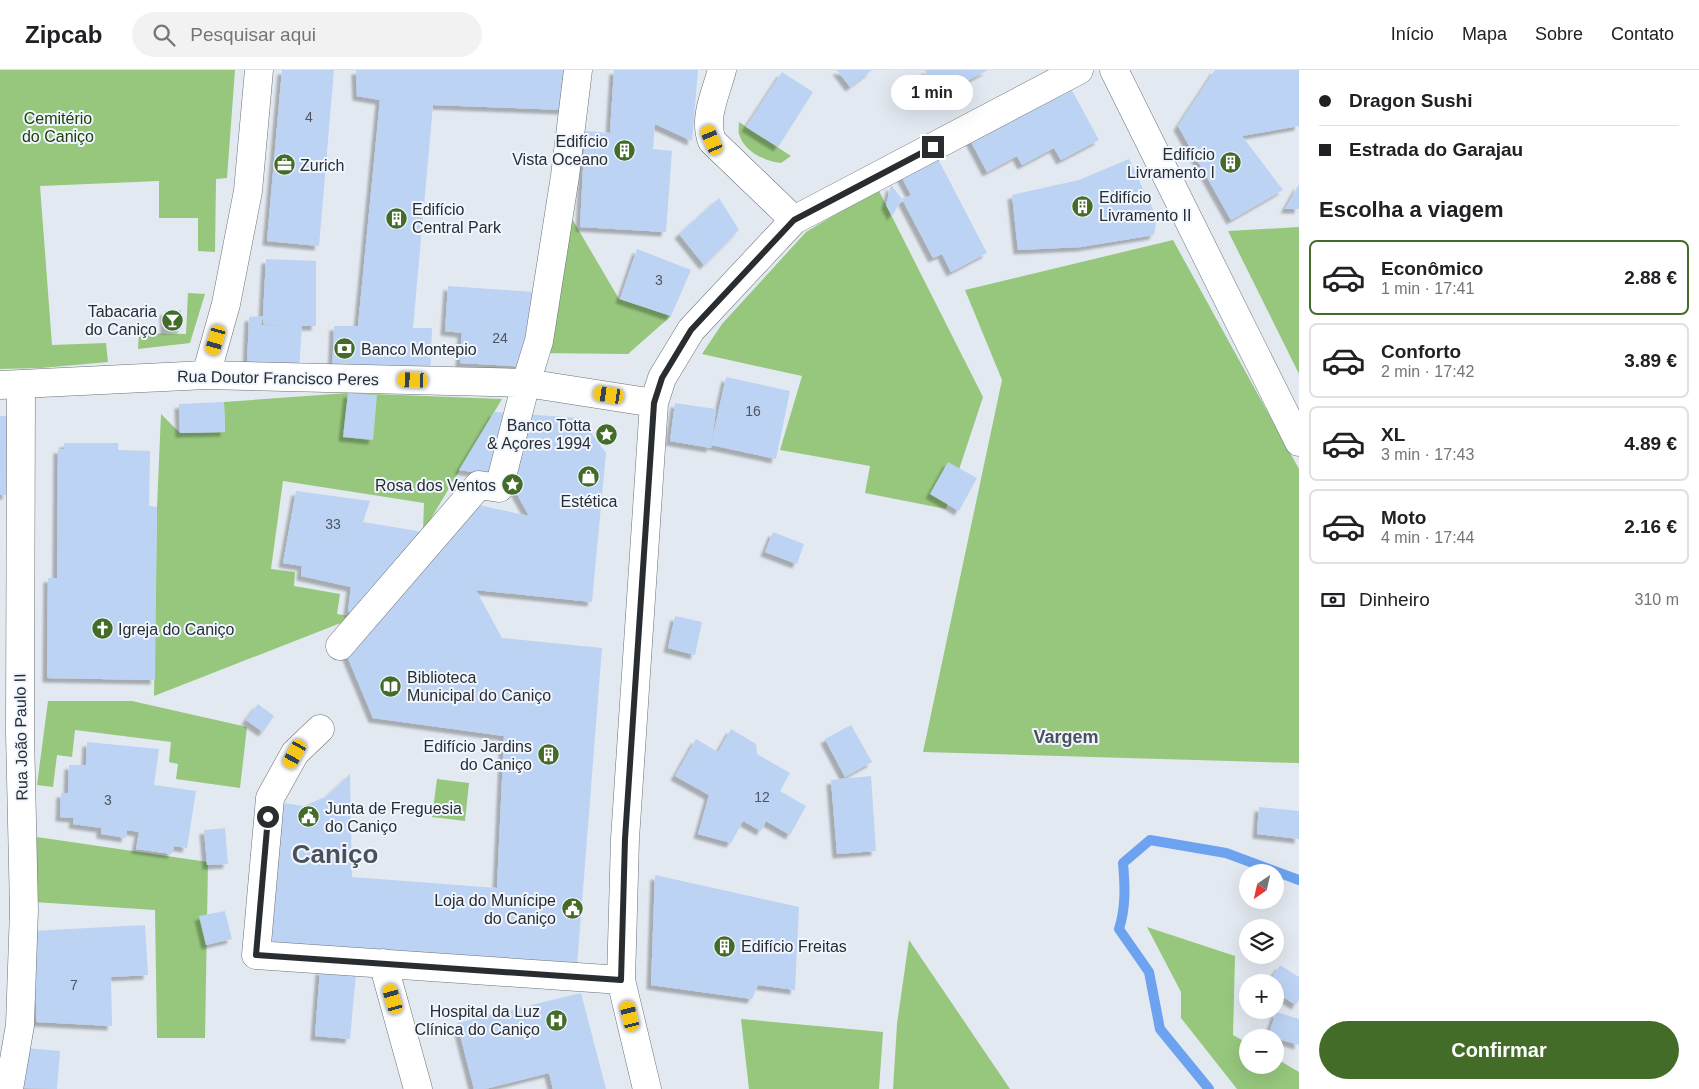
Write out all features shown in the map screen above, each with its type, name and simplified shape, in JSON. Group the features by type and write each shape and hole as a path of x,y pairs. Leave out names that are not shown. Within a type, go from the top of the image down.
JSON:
{"street":[{"path":"206,375 226,304 246,201 259,70"},
{"path":"340,646 479,485 499,488 526,383 539,341 562,192 578,70"},
{"path":"722,70 708,118 708,130 712,140 794,220"},
{"path":"647,1089 621,980 625,839 654,403 662,378 691,330 794,220 1079,70"},
{"path":"1114,70 1299,442"},
{"name":"Rua Doutor Francisco Peres","path":"10,385 206,375 526,383 654,403"},
{"name":"Rua João Paulo II","path":"9,1089 20,1025 24,910 10,385"},
{"path":"320,729 295,754 270,798 256,955 621,980"},
{"path":"383,963 418,1089"}],"green space":[{"name":"Cemitério do Caniço","path":"0,70 235,70 227,178 216,179 215,252 198,251 198,218 159,218 159,181 40,186 52,345 106,343 108,362 41,368 0,369"},
{"path":"739,122 791,156 781,163 762,158 750,151 745,146 739,133"},
{"path":"878,189 983,397 946,509 865,493 870,466 780,450 802,376 702,354 722,324 806,232"},
{"path":"561,200 619,299 671,316 628,354 535,353"},
{"path":"1299,227 1299,374 1228,231"},
{"path":"1173,240 1299,469 1299,763 923,752 1002,380 965,290"},
{"path":"188,293 205,294 190,343 138,349 139,333 186,334"},
{"path":"348,393 502,399 423,532 424,503 283,481 271,569 295,572 294,586 340,594 337,614 356,617 154,696 157,507 161,414 180,433 225,432 224,402"},
{"path":"48,701 132,701 247,727 240,788 176,779 178,764 169,762 171,742 75,730 72,757 57,755 53,787 37,785"},
{"path":"437,779 469,783 465,821 432,817"},
{"path":"30,836 208,862 205,1038 157,1038 155,910 34,902"},
{"path":"1147,927 1235,956 1233,1035 1239,1038 1239,1074 1284,1074 1284,1063 1299,1072 1299,1089 1237,1089 1181,1018 1181,992"},
{"path":"909,940 1010,1089 893,1089 897,1024"},
{"path":"741,1019 883,1032 879,1089 749,1089"}],"building":[{"path":"282,70 334,70 319,246 267,241"},
{"name":"Edifício Central Park","path":"356,70 566,70 564,110 433,105 413,328 432,328 430,378 332,376 334,326 358,326 380,100 357,96"},
{"name":"Edifício Vista Oceano","path":"614,70 698,70 692,141 655,124 653,149 672,151 666,232 580,227 585,131 610,133"},
{"path":"837,70 872,70 850,87"},
{"path":"925,70 988,70 939,96"},
{"name":"Edifício Livramento I","path":"1215,70 1299,70 1299,126 1242,136 1283,190 1231,220 1178,126"},
{"path":"782,72 813,92 778,147 746,127"},
{"path":"1068,83 1099,140 1061,160 1054,148 1022,165 1017,156 987,172 968,136"},
{"path":"936,155 987,253 951,272 942,254 933,258 902,199 911,195 900,174"},
{"name":"Edifício Livramento II","path":"1129,159 1157,218 1154,235 1081,247 1018,250 1012,195 1079,180"},
{"path":"1299,184 1299,209 1285,209"},
{"path":"891,185 902,199 892,216 886,205"},
{"path":"719,198 739,230 704,265 679,234"},
{"path":"637,249 691,270 671,316 620,299"},
{"path":"266,259 316,261 316,326 302,326 299,369 247,367 249,317 263,316","holes":["263,316 263,324 288,326 261,325"]},
{"path":"448,286 535,292 530,367 460,363 462,333 445,331"},
{"name":"Tabacaria do Caniço","path":"181,310 182,329 165,330 164,311"},
{"path":"726,377 790,391 776,459 711,445"},
{"path":"348,393 377,395 373,440 343,437"},
{"path":"224,402 225,432 180,433 179,404"},
{"path":"675,403 716,409 711,448 670,441"},
{"name":"Edifício Jardins do Caniço","path":"494,412 580,418 606,453 592,602 476,590 502,638 602,648 577,966 268,943 283,803 304,806 327,796 350,774 352,877 497,888 504,736 373,718 345,651 474,504 529,516 512,485 522,479 459,470"},
{"path":"0,416 7,416 7,495 0,495"},
{"name":"Igreja do Caniço","path":"64,443 118,443 118,450 150,451 149,506 157,507 155,680 47,678 48,578 57,578 58,449 64,449"},
{"path":"948,462 977,478 959,511 930,494"},
{"path":"296,491 370,501 363,522 423,532 356,617 348,611 351,587 301,576 302,566 283,563"},
{"path":"773,532 804,544 797,564 765,552"},
{"path":"675,616 702,622 695,655 668,648"},
{"path":"258,704 274,716 263,732 246,720"},
{"path":"851,725 872,762 845,777 825,739"},
{"path":"731,729 756,744 757,754 790,773 780,791 806,806 790,835 766,821 761,831 743,821 731,843 698,834 709,795 675,776 696,739 718,752"},
{"path":"87,742 159,749 154,785 196,791 187,848 174,846 172,854 136,849 139,832 127,830 126,838 101,834 101,828 73,824 74,818 60,817 61,793 68,793 69,765 86,765"},
{"path":"871,776 876,851 837,854 831,780"},
{"path":"1259,807 1299,811 1299,839 1257,834"},
{"path":"225,828 228,864 207,865 204,830"},
{"name":"Edifício Freitas","path":"655,875 799,907 795,990 758,985 752,999 651,985"},
{"path":"225,911 232,939 206,945 199,916"},
{"path":"145,925 148,975 111,977 112,1026 37,1022 32,931"},
{"path":"1280,965 1299,977 1299,1000 1296,1005 1284,998 1284,974 1274,974"},
{"path":"320,970 356,973 350,1039 315,1036"},
{"path":"581,993 606,1089 553,1089 549,1073 485,1089 474,1089 457,1023"},
{"path":"1284,1014 1299,1019 1299,1045 1284,1041 1284,1029 1270,1029 1274,1019 1284,1019"},
{"path":"26,1048 60,1051 57,1089 23,1088"}],"waterway":[{"path":"1209,1089 1160,1029 1149,972 1119,929 1123,913 1123,863 1150,840 1226,853 1299,880"}],"place":[{"name":"Edifício Vista Oceano","path":"624,150"},
{"name":"Edifício Livramento I","path":"1231,163"},
{"name":"Zurich","path":"284,165"},
{"name":"Edifício Livramento II","path":"1083,206"},
{"name":"Edifício Central Park","path":"396,218"},
{"name":"Tabacaria do Caniço","path":"173,320"},
{"name":"Banco Montepio","path":"345,349"},
{"name":"Banco Totta & Açores 1994","path":"607,434"},
{"name":"Estética","path":"589,477"},
{"name":"Rosa dos Ventos","path":"512,485"},
{"name":"Igreja do Caniço","path":"102,629"},
{"name":"Biblioteca Municipal do Caniço","path":"391,686"},
{"name":"Edifício Jardins do Caniço","path":"548,755"},
{"name":"Junta de Freguesia do Caniço","path":"309,817"},
{"name":"Loja do Munícipe do Caniço","path":"572,909"},
{"name":"Edifício Freitas","path":"725,946"},
{"name":"Hospital da Luz Clínica do Caniço","path":"556,1020"}],"district":[{"name":"Vargem","path":"1066,737"},
{"name":"Caniço","path":"335,854"}],"route":[{"path":"268,817 256,955 621,980 625,839 637,646 654,403 662,378 691,330 794,220 933,147"}]}
